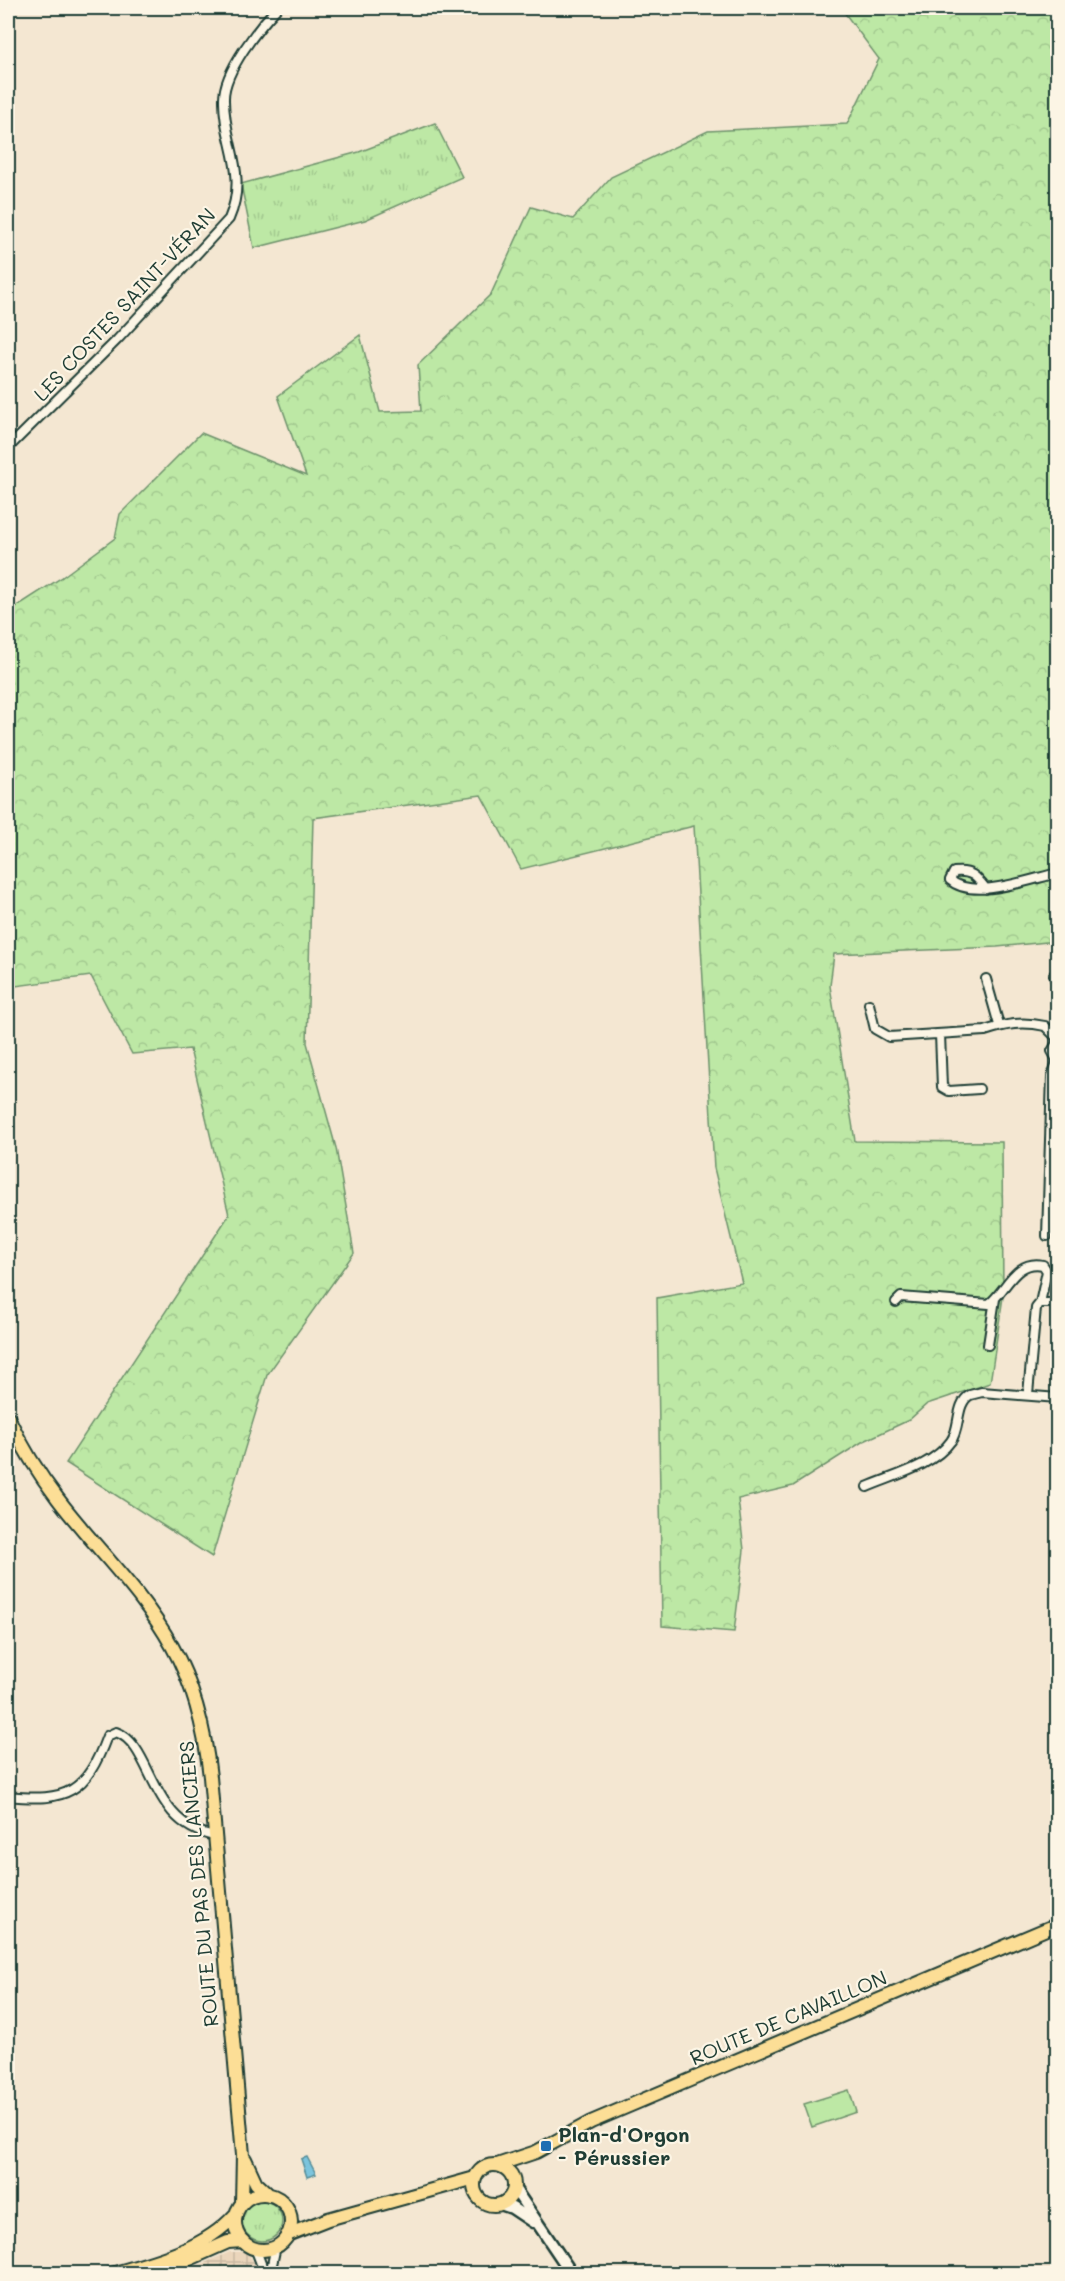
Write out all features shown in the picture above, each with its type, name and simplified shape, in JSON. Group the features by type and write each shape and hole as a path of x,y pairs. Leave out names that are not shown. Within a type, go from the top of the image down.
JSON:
{"main road":[{"name":"ROUTE DU PAS DES LANCIERS","path":"8,1417 36,1468 57,1498 137,1594 173,1648 189,1682 204,1733 215,1836 243,2155 242,2203"},
{"name":"ROUTE DE CAVAILLON","path":"497,2165 536,2152 591,2122 1058,1924"},
{"name":"ROUTE DE CAVAILLON","path":"514,2184 536,2152"},
{"name":"ROUTE DU PAS DES LANCIERS","path":"243,2155 256,2182 269,2195"},
{"path":"236,2215 236,2229 243,2241 255,2248 276,2246 287,2235 328,2219 475,2178 484,2168 497,2165 508,2170 541,2228 572,2274"},
{"path":"475,2178 474,2188 478,2197"},
{"path":"500,2204 509,2198 514,2184"},
{"path":"433,2191 463,2193 478,2197 488,2204 500,2204 513,2208 541,2228"},
{"path":"111,2274 149,2263 200,2242 225,2227 236,2215 242,2203 257,2194 269,2195 280,2200 290,2215 287,2235"},
{"path":"290,2215 328,2219"},
{"path":"156,2274 228,2242 243,2241"}],"street":[{"name":"LES COSTES SAINT-VÉRAN","path":"8,447 117,340 229,219 236,203 238,184 224,98 228,77 277,8"},
{"path":"986,889 1058,873"},
{"path":"1054,975 1058,989"},
{"path":"986,980 999,1025"},
{"path":"869,1004 874,1029 884,1035 985,1031 999,1025 1045,1026 1058,1040 1052,1051 1057,1062 1052,1076 1047,1236"},
{"path":"940,1034 942,1087 949,1091 979,1089"},
{"path":"896,1302 901,1298 984,1304 995,1299 1024,1268 1040,1264 1047,1271 1040,1303 1036,1308 1028,1394"},
{"path":"988,1345 995,1299"},
{"path":"1040,1303 1058,1303"},
{"path":"867,1487 939,1456 953,1439 966,1397 982,1392 1058,1398"},
{"path":"8,1796 36,1799 74,1790 99,1758 107,1736 116,1732 125,1735 138,1753 163,1802 181,1820 199,1833 215,1836"},
{"path":"267,2274 276,2246"},
{"path":"255,2248 267,2274"}],"shaded area":[{"path":"230,2252 246,2252 258,2273 181,2273"}],"green space":[{"path":"841,8 1057,8 1057,941 997,947 834,954 830,986 855,1141 1002,1142 1003,1297 990,1383 927,1404 909,1420 862,1442 793,1486 738,1499 744,1550 734,1632 662,1626 657,1298 742,1283 714,1168 694,826 521,869 481,795 313,818 307,1043 336,1148 354,1253 267,1375 212,1557 66,1463 229,1215 190,1049 132,1054 91,976 8,987 8,612 61,578 115,538 120,514 201,433 306,476 278,396 360,335 380,412 421,411 418,365 491,294 531,207 573,219 611,177 708,131 847,124 879,59"},
{"path":"435,123 462,177 365,220 254,248 241,184 359,152"},
{"path":"849,2090 856,2112 812,2127 804,2104"},
{"path":"262,2201 276,2207 282,2221 276,2235 262,2241 248,2235 242,2221 248,2207"}],"water":[{"path":"307,2157 316,2174 307,2177 301,2159"}],"place":[{"name":"Plan-d'Orgon - Pérussier","path":"546,2146"}]}
